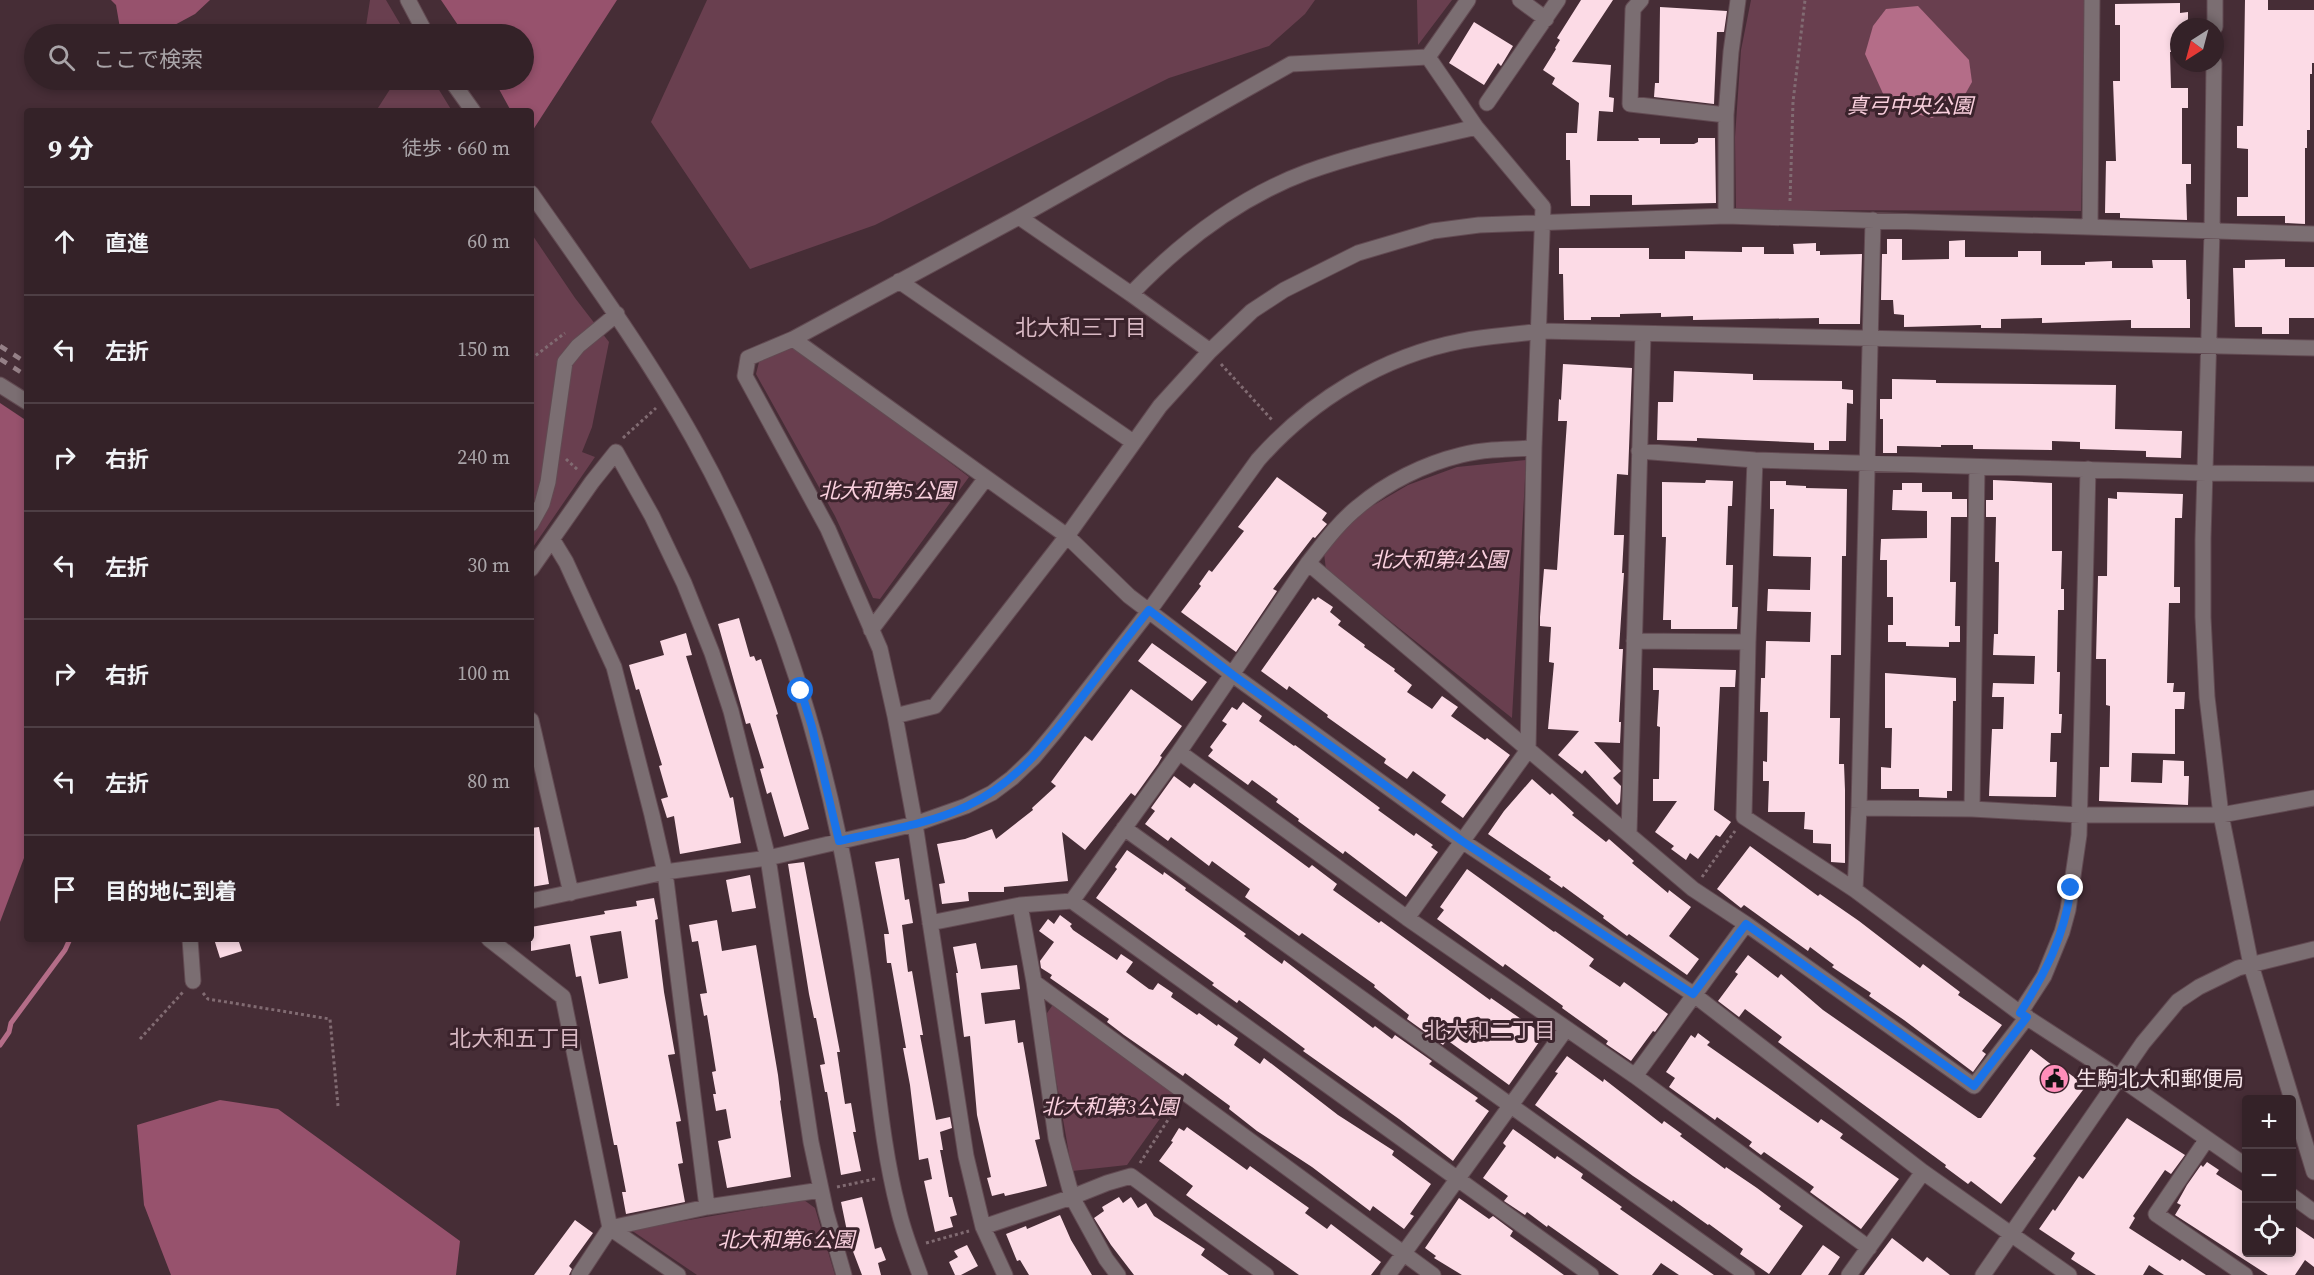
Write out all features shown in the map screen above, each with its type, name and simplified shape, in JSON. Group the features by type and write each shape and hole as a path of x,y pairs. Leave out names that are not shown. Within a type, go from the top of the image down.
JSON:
{"street":[{"path":"408,0 421,24"},
{"path":"1428,57 1468,0"},
{"path":"1520,0 1546,19"},
{"path":"1487,103 1558,0"},
{"path":"1641,0 1633,9 1630,104 1726,115"},
{"path":"1726,216 1726,115 1738,0"},
{"path":"2090,227 2092,0"},
{"path":"2215,0 2215,18"},
{"path":"1407,918 1528,750 1534,448 1544,223 1543,207 1476,127 1428,57"},
{"path":"1005,1275 983,1227 966,1156 915,824 880,649 828,529 745,376 748,357 793,339 1019,217 1290,64 1428,57"},
{"path":"2214,72 2203,617 2212,755 2221,815 2251,965 2314,1173"},
{"path":"458,90 471,108"},
{"path":"1131,294 1155,268 1183,245 1231,210 1268,189 1306,172 1388,147 1476,127"},
{"path":"534,197 617,314 693,438 726,503 769,601 812,727 839,841 854,924 891,1176 898,1209 920,1275"},
{"path":"895,716 935,706 1067,536 1160,406 1210,351 1260,306 1284,290 1358,253 1433,231 1479,225 1726,216 2314,234"},
{"path":"1019,217 1210,351"},
{"path":"1855,891 1873,220"},
{"path":"899,281 1133,442"},
{"path":"534,519 542,504 554,448 565,362 578,346 617,314"},
{"path":"534,900 664,872 768,858 915,824 966,807 992,793 1034,757 1054,733 1149,610 1258,460 1283,432 1325,399 1368,374 1430,348 1461,341 1540,331 2314,348"},
{"path":"1629,834 1643,334"},
{"path":"793,339 1067,536 1129,596 1233,675 1462,841 1693,994 1923,1172 2069,1275"},
{"path":"0,385 24,400"},
{"path":"1072,901 1233,675 1308,563 1323,543 1356,508 1419,469 1468,453 1534,448"},
{"path":"1639,451 1755,460 1867,464 2314,474"},
{"path":"534,565 616,452 652,516 684,583 712,653 731,711 768,858 811,1142 821,1190 844,1275"},
{"path":"1755,460 1744,817 1855,891 2023,1015 2120,1077 2242,1163"},
{"path":"1972,809 1977,467"},
{"path":"1308,563 1693,889 1974,1086 2023,1015 2044,976 2062,932 2068,910 2080,815 2088,469"},
{"path":"872,630 986,478"},
{"path":"552,539 566,562 614,667 640,762 664,872 707,1207"},
{"path":"1634,641 1748,642"},
{"path":"534,733 571,893"},
{"path":"1179,752 1407,918 1635,1076 1869,1248"},
{"path":"1859,808 1972,809 2080,815 2221,815 2314,798"},
{"path":"1124,828 1747,1275"},
{"path":"930,923 1020,905 1072,901 1456,1180 1591,1275"},
{"path":"1020,905 1034,982 1056,1138 1072,1197 1106,1259 1118,1275"},
{"path":"1635,1076 1746,924"},
{"path":"190,942 193,981"},
{"path":"493,942 563,997 610,1228 678,1275"},
{"path":"1983,1275 2120,1077 2162,1018 2178,1001 2220,975 2314,949"},
{"path":"1034,982 1187,1092 1433,1275"},
{"path":"1388,1275 1566,1029"},
{"path":"2207,1139 2156,1214 2245,1275"},
{"path":"1849,1275 1923,1172"},
{"path":"983,1227 1131,1176 1266,1275"},
{"path":"579,1275 610,1228 707,1207 821,1190"},
{"path":"2296,1199 2314,1212"}],"path":[{"path":"1790,218 1793,102 1805,0"},
{"path":"1210,351 1283,432"},
{"path":"616,452 624,436 669,397"},
{"path":"554,448 592,482"},
{"path":"1693,889 1744,817"},
{"path":"140,1039 193,981 208,999 330,1018 338,1106"},
{"path":"1131,1176 1187,1092"},
{"path":"821,1190 891,1176"},
{"path":"910,1248 983,1227"}],"green space":[{"path":"370,0 386,0 400,24 366,24"},
{"path":"707,0 1315,0 1305,14 1269,46 1169,78 875,225 750,269 651,122"},
{"path":"1417,0 1452,0 1418,45"},
{"name":"真弓中央公園","path":"1751,0 2086,0 2081,211 1736,210 1735,137 1741,50"},
{"path":"390,90 439,90 450,108 378,108"},
{"path":"534,237 575,298 609,342 592,427 582,452 595,457 534,546"},
{"name":"北大和第5公園","path":"785,348 802,350 969,477 880,599 873,598 835,516 756,374 759,362"},
{"name":"北大和第4公園","path":"1526,460 1512,718 1326,570 1324,553 1362,512 1408,485 1457,467"},
{"name":"北大和第3公園","path":"1054,1003 1176,1096 1127,1165 1072,1171 1045,1016"},
{"name":"北大和第6公園","path":"804,1200 815,1208 835,1275 697,1275 631,1230"}],"shaded area":[{"path":"111,0 210,0 195,14 176,24 119,24 116,5"},
{"path":"441,0 617,0 534,128 534,108 509,108 499,90 534,90 534,24 457,24"},
{"path":"1918,6 1969,60 1972,82 1959,105 1932,118 1901,110 1885,98 1865,54 1873,26 1886,9"},
{"path":"0,403 24,419 24,858 0,922"},
{"path":"220,1100 278,1109 460,1241 456,1275 171,1275 144,1205 137,1125"}],"building":[{"path":"1581,0 1613,0 1572,62 1611,65 1609,97 1614,98 1613,112 1599,111 1597,141 1639,141 1638,138 1660,138 1660,144 1694,144 1698,142 1698,138 1715,138 1716,203 1632,205 1632,195 1590,195 1590,206 1571,206 1570,160 1566,160 1566,133 1577,133 1579,103 1552,84 1555,78 1543,70 1560,40 1557,38"},
{"path":"2245,0 2268,0 2268,10 2314,10 2314,63 2312,63 2312,74 2310,74 2310,130 2307,130 2307,148 2305,148 2305,224 2285,223 2285,216 2237,216 2237,197 2248,197 2248,149 2237,148 2237,126 2243,126"},
{"path":"2180,3 2180,13 2188,12 2188,18 2170,18 2171,88 2188,88 2188,108 2182,108 2182,164 2191,164 2191,184 2186,184 2187,220 2120,218 2120,213 2105,213 2106,161 2116,161 2113,81 2120,81 2120,25 2115,25 2115,4"},
{"path":"1660,7 1727,11 1724,32 1717,32 1714,104 1654,97 1655,83 1659,83"},
{"path":"1474,22 1513,46 1501,66 1498,63 1484,85 1449,63"},
{"path":"1887,239 1902,239 1902,260 1949,259 1949,241 1965,240 1965,257 2018,257 2018,251 2041,251 2041,265 2085,265 2085,262 2112,261 2112,268 2153,268 2152,260 2186,260 2190,328 2131,328 2131,320 2042,323 2042,318 2001,319 2001,328 1981,328 1981,325 1904,327 1904,315 1894,314 1893,300 1881,300 1882,254 1887,254"},
{"path":"1816,243 1816,251 1820,251 1820,255 1862,254 1860,324 1819,324 1819,318 1693,320 1693,316 1661,317 1661,313 1620,314 1620,317 1564,320 1563,274 1559,274 1559,248 1649,248 1649,259 1685,259 1685,251 1742,252 1742,247 1764,247 1764,254 1794,254 1793,244"},
{"path":"2285,259 2285,267 2314,267 2314,318 2289,318 2289,334 2262,334 2262,327 2235,327 2233,268 2245,268 2245,260"},
{"path":"1563,364 1632,368 1628,475 1617,474 1614,535 1624,535 1619,649 1623,649 1620,743 1594,742 1621,771 1613,778 1621,786 1620,802 1617,805 1585,770 1582,774 1558,755 1579,731 1548,729 1554,663 1549,662 1551,627 1540,626 1540,617 1544,569 1557,570 1567,421 1558,421"},
{"path":"1674,371 1753,374 1753,380 1842,381 1842,389 1853,390 1853,404 1847,403 1846,441 1829,441 1829,450 1814,450 1814,443 1697,438 1697,441 1657,440 1658,402 1673,402"},
{"path":"1892,379 1936,380 1936,383 2116,385 2115,429 2182,431 2181,458 2146,457 2146,451 2080,449 2080,442 2052,441 2052,450 1973,449 1973,445 1941,445 1941,447 1897,446 1897,453 1883,453 1883,419 1880,419 1880,399 1892,399"},
{"path":"1277,477 1327,513 1322,520 1327,524 1315,538 1313,537 1273,589 1277,591 1236,652 1181,612 1201,586 1199,584 1209,570 1212,572 1244,531 1238,527"},
{"path":"1706,480 1733,481 1732,506 1728,506 1726,565 1733,565 1732,607 1738,607 1737,629 1671,629 1671,620 1663,620 1666,537 1662,537 1662,482 1705,483"},
{"path":"1993,480 2052,483 2052,551 2062,551 2061,589 2064,589 2064,610 2058,610 2057,672 2060,672 2061,733 2051,733 2050,762 2057,762 2056,797 1989,796 1992,729 2003,729 2004,697 1992,697 1993,683 2034,684 2035,656 1993,655 1994,634 1998,634 1999,562 1995,562 1996,517 1986,517 1986,500 1993,500"},
{"path":"1770,481 1786,481 1786,485 1806,486 1806,488 1847,489 1846,556 1842,556 1841,655 1831,655 1830,718 1840,718 1839,764 1844,764 1845,863 1831,862 1831,844 1813,843 1813,830 1804,829 1805,812 1768,812 1769,781 1763,781 1763,761 1767,762 1768,712 1760,712 1761,678 1765,678 1766,641 1810,642 1811,612 1767,611 1768,589 1810,590 1811,557 1773,556 1774,509 1770,509"},
{"path":"1902,483 1922,483 1922,492 1952,492 1952,499 1967,499 1967,517 1951,517 1950,582 1956,582 1955,626 1960,626 1960,642 1949,642 1949,647 1906,646 1906,642 1888,642 1888,625 1893,625 1893,597 1887,597 1887,560 1880,560 1881,539 1927,538 1927,511 1892,510 1893,490 1902,490"},
{"path":"2117,492 2183,494 2182,518 2175,518 2174,587 2180,587 2180,603 2169,603 2167,683 2174,683 2173,692 2185,692 2184,709 2175,709 2175,754 2132,753 2131,782 2162,783 2163,760 2184,761 2184,776 2189,776 2188,805 2099,801 2100,767 2109,767 2110,706 2106,705 2106,659 2096,659 2098,576 2107,576 2108,498 2117,499"},
{"path":"1318,597 1333,607 1330,612 1341,621 1338,625 1412,685 1407,692 1432,709 1442,696 1458,707 1451,716 1510,755 1463,818 1441,802 1446,795 1413,771 1407,779 1384,763 1386,759 1327,717 1328,715 1289,686 1287,690 1261,671 1313,598 1315,600"},
{"path":"739,618 750,657 754,656 756,661 761,659 809,829 784,837 771,792 767,794 760,769 764,768 750,723 746,724 718,624"},
{"path":"686,633 692,655 686,656 730,798 733,797 741,843 680,854 674,816 667,818 661,799 668,797 659,766 662,765 639,689 636,690 629,665 664,655 660,641"},
{"path":"1152,643 1207,682 1192,701 1138,661"},
{"path":"1653,668 1736,670 1735,687 1720,687 1714,810 1731,822 1720,837 1716,835 1698,859 1690,853 1686,860 1671,849 1674,846 1655,832 1677,801 1653,801 1653,779 1659,779 1660,727 1657,726 1659,690 1653,690"},
{"path":"1885,673 1956,678 1956,701 1953,701 1952,791 1947,791 1947,798 1919,797 1919,789 1881,789 1881,767 1891,768 1892,728 1885,728"},
{"path":"1131,689 1182,726 1135,796 1131,793 1085,850 1062,832 1068,881 1004,887 1004,892 968,892 969,901 942,904 939,884 945,883 937,844 965,839 992,829 996,839 1033,810 1032,808 1056,786 1051,782 1085,736 1092,741"},
{"path":"1243,702 1262,716 1259,721 1380,808 1378,810 1414,836 1416,833 1433,845 1431,847 1438,852 1406,897 1345,851 1343,854 1298,821 1299,819 1276,802 1278,799 1252,780 1248,785 1208,756 1213,750 1210,747 1227,724 1222,721 1232,707 1237,710"},
{"path":"1174,776 1190,788 1194,783 1309,868 1312,865 1337,884 1333,890 1544,1035 1509,1085 1447,1040 1443,1045 1407,1019 1409,1015 1374,987 1375,985 1302,933 1299,936 1245,897 1250,889 1212,861 1209,866 1171,837 1168,841 1145,824 1155,811 1151,808"},
{"path":"1532,779 1550,795 1552,793 1574,813 1572,815 1606,842 1609,839 1634,861 1632,863 1668,893 1669,890 1691,907 1669,936 1699,959 1687,975 1629,934 1627,936 1563,886 1562,888 1549,879 1551,877 1488,834 1504,811"},
{"path":"539,827 549,884 534,886 534,828"},
{"path":"1750,846 1818,896 1820,894 1859,921 1920,968 1923,964 1960,992 1958,995 2002,1025 1982,1051 1986,1054 1973,1072 1869,996 1871,993 1832,967 1834,965 1810,947 1808,951 1744,905 1741,908 1717,889"},
{"path":"1127,850 1163,875 1164,872 1246,934 1244,936 1282,964 1284,960 1373,1028 1375,1026 1392,1039 1395,1035 1432,1061 1429,1064 1478,1098 1475,1101 1489,1111 1453,1161 1399,1119 1303,1051 1305,1049 1239,1000 1237,1003 1212,985 1214,983 1096,898 1117,869 1115,867"},
{"path":"899,858 905,900 909,899 913,923 902,925 908,972 912,971 923,1035 920,1035 936,1120 950,1117 952,1128 940,1132 943,1150 940,1150 949,1197 952,1197 957,1215 950,1217 953,1227 935,1232 924,1181 932,1179 928,1158 919,1160 903,1048 906,1048 891,963 887,963 884,934 889,934 875,862"},
{"path":"804,862 840,1052 837,1052 845,1104 851,1103 856,1132 853,1132 861,1171 841,1175 827,1092 825,1092 820,1065 825,1064 809,994 788,864"},
{"path":"1467,869 1594,959 1589,966 1620,987 1624,982 1668,1014 1631,1061 1606,1044 1608,1041 1562,1008 1563,1006 1505,964 1503,967 1437,919 1444,910 1440,907"},
{"path":"750,875 756,908 732,912 726,880"},
{"path":"654,898 664,992 675,1054 668,1055 681,1121 676,1122 683,1163 678,1164 685,1202 626,1214 622,1192 626,1192 617,1145 614,1145 581,976 576,977 570,944 531,951 531,942 534,942 534,926 637,906 636,901","holes":["621,931 628,978 599,984 590,936"]},
{"path":"1060,915 1072,924 1070,926 1073,930 1117,960 1121,954 1133,962 1126,972 1149,989 1153,990 1158,983 1173,993 1171,997 1197,1015 1199,1013 1217,1026 1218,1024 1238,1038 1234,1045 1260,1064 1264,1058 1338,1115 1394,1151 1392,1155 1431,1184 1410,1214 1414,1216 1404,1229 1373,1206 1370,1211 1312,1167 1257,1131 1229,1109 1230,1106 1185,1073 1183,1076 1124,1035 1107,1022 1109,1019 1050,978 1052,975 1041,968 1040,961 1054,942 1039,931 1048,919 1054,924"},
{"path":"717,920 722,951 756,945 778,1075 791,1177 727,1188 718,1141 731,1138 726,1109 716,1111 712,1072 716,1071 707,1015 704,1016 700,994 707,993 698,941 692,942 689,925"},
{"path":"215,942 239,942 242,951 220,958"},
{"path":"976,943 981,969 1017,965 1020,989 981,993 985,1024 1015,1020 1018,1043 1023,1042 1040,1139 1035,1140 1047,1186 1005,1196 1004,1193 992,1196 987,1178 991,1177 977,1115 970,1036 964,1037 956,973 958,973 953,947"},
{"path":"1748,955 1778,978 1781,974 1823,1010 1978,1118 1981,1118 2031,1049 2057,1069 2059,1066 2086,1086 2033,1156 2036,1158 2001,1204 1971,1181 1968,1184 1945,1167 1946,1165 1778,1042 1782,1037 1745,1009 1739,1017 1718,1001 1738,974 1735,972"},
{"path":"1698,1033 1710,1042 1707,1045 1818,1123 1821,1119 1843,1134 1840,1138 1899,1179 1861,1229 1810,1192 1814,1187 1764,1152 1761,1155 1749,1146 1752,1142 1717,1117 1715,1120 1669,1087 1675,1078 1666,1072 1691,1035 1695,1038"},
{"path":"1567,1056 1603,1082 1604,1079 1662,1124 1664,1121 1682,1134 1680,1136 1725,1169 1726,1167 1781,1206 1779,1209 1803,1226 1769,1274 1740,1254 1743,1249 1709,1224 1633,1176 1535,1105"},
{"path":"2127,1118 2185,1155 2171,1174 2165,1170 2133,1216 2135,1218 2129,1228 2206,1275 2164,1275 2149,1265 2143,1275 2096,1275 2071,1259 2075,1253 2039,1229 2053,1209 2055,1211 2079,1176 2083,1179"},
{"path":"1187,1127 1247,1170 1250,1166 1309,1208 1305,1213 1327,1229 1331,1224 1381,1262 1371,1275 1299,1275 1186,1195 1193,1186 1159,1161 1173,1142 1171,1141 1179,1128 1184,1131"},
{"path":"1513,1129 1555,1159 1557,1156 1583,1174 1581,1178 1622,1207 1620,1209 1714,1275 1679,1275 1661,1263 1652,1275 1619,1275 1548,1225 1547,1227 1527,1212 1525,1215 1504,1201 1508,1196 1483,1178 1506,1146 1503,1143"},
{"path":"2207,1162 2219,1170 2216,1174 2242,1191 2242,1257 2296,1257 2296,1227 2314,1239 2314,1267 2305,1260 2295,1275 2268,1275 2175,1215 2181,1205 2177,1203 2187,1185 2201,1165 2203,1167"},
{"path":"862,1197 875,1249 881,1247 886,1260 878,1263 881,1275 862,1275 849,1241 841,1202"},
{"path":"1119,1197 1123,1203 1131,1197 1138,1208 1146,1203 1154,1216 1205,1249 1201,1255 1229,1275 1134,1275 1094,1218 1104,1211 1102,1207"},
{"path":"1459,1198 1489,1219 1493,1216 1513,1231 1510,1236 1564,1275 1462,1275 1434,1258 1436,1256 1425,1248"},
{"path":"1060,1215 1071,1240 1092,1275 1029,1275 1020,1260 1017,1261 1006,1234 1026,1226 1027,1229"},
{"path":"575,1220 593,1233 569,1266 572,1269 569,1275 534,1275"},
{"path":"1892,1238 1923,1262 1927,1257 1950,1275 1864,1275"},
{"path":"967,1245 978,1266 961,1275 955,1275 949,1262 958,1257 954,1251"},
{"path":"1823,1245 1840,1257 1828,1275 1801,1275"}],"waterway":[{"path":"0,1045 9,1032 11,1023 69,942"}],"railway":[{"path":"0,346 24,361"},
{"path":"0,359 24,374"}],"place":[{"name":"生駒北大和郵便局","path":"2055,1078"}],"district":[{"name":"北大和三丁目","path":"1081,327"},
{"name":"北大和二丁目","path":"1490,1030"},
{"name":"北大和五丁目","path":"515,1038"}],"route":[{"path":"801,691 812,727 839,841 915,824 966,807 992,793 1012,778 1054,733 1149,610 1233,675 1462,841 1693,994 1746,924 1974,1086 2027,1017 2020,1013 2044,976 2054,954 2068,910 2071,888"}]}
